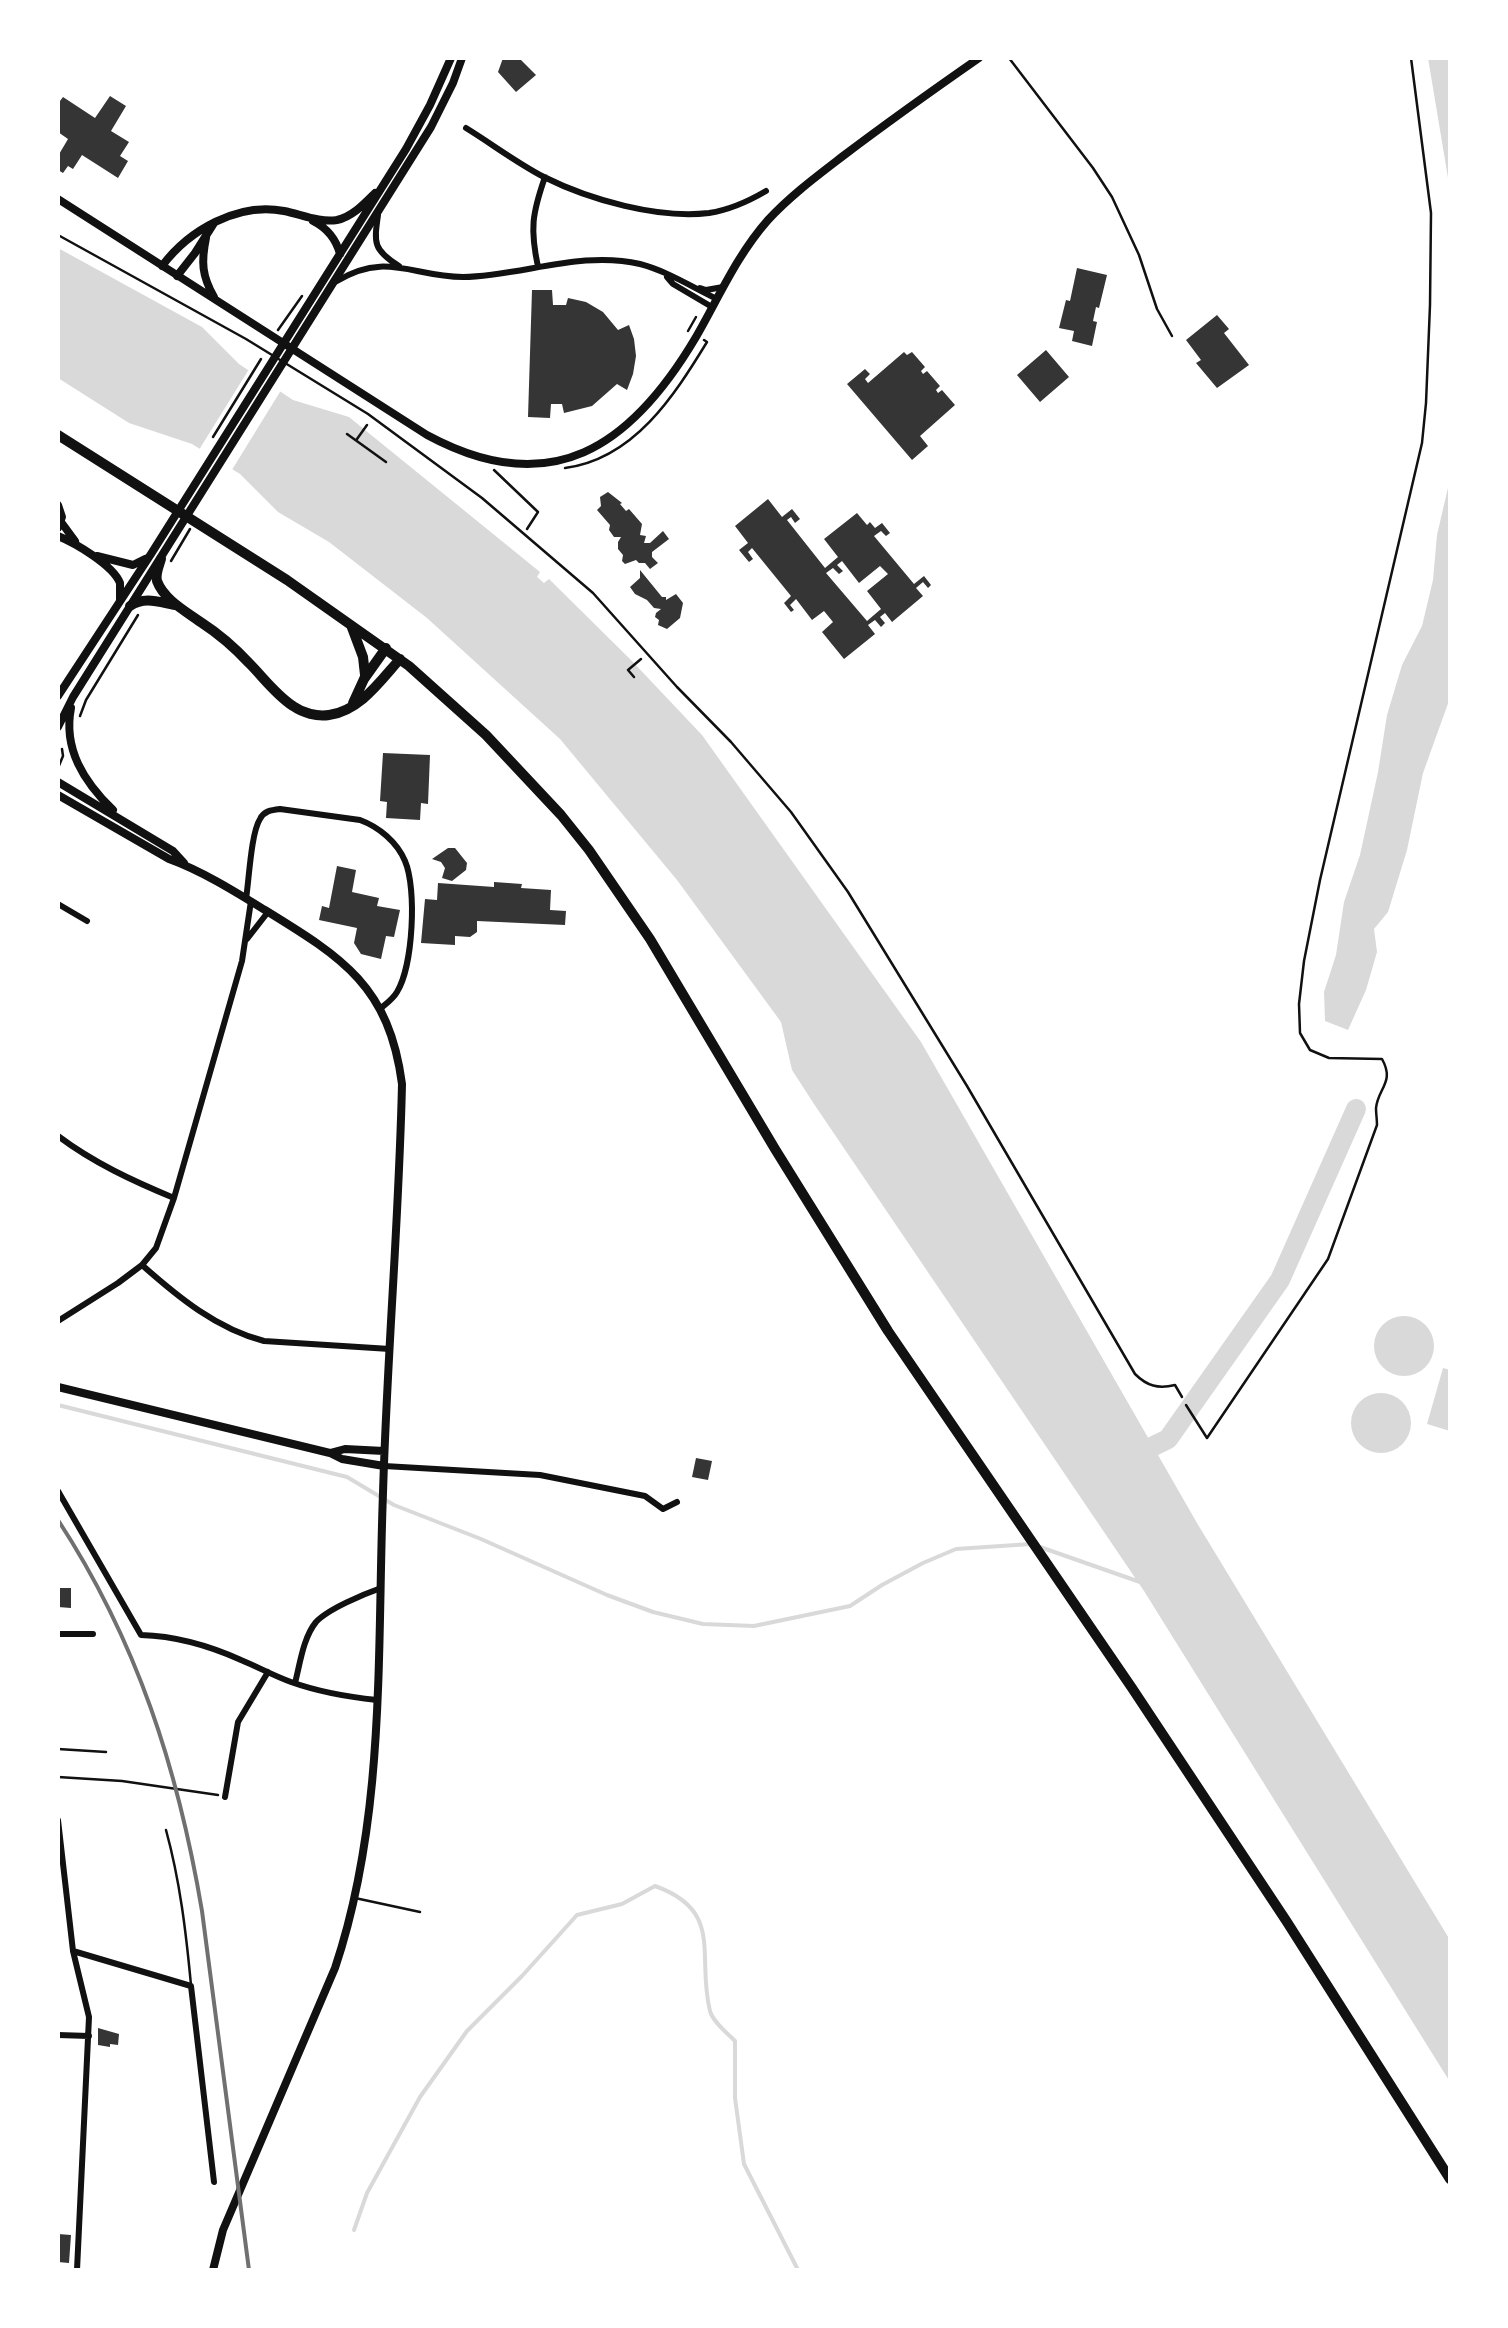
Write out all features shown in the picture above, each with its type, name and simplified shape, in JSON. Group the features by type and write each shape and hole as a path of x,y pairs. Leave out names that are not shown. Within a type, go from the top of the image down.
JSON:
{"main road":[{"path":"58,435 287,580 400,659 499,748 612,881 888,1331 1287,1922 1450,2178"},
{"path":"160,555 158,583 176,605 230,644 294,708 317,716 334,715 364,698 400,659"},
{"path":"125,603 147,600 176,605"},
{"path":"350,624 363,657 364,679"},
{"path":"351,706 386,648"}],"street":[{"path":"93,555 132,565 160,555 289,323 340,254 422,120 451,58"},
{"path":"58,696 160,555 336,282 431,127 462,58"},
{"path":"58,200 449,447 494,462 539,464 565,460 589,451 629,425 649,405 673,374 711,303 769,218 800,189 894,117 979,58"},
{"path":"466,128 545,177 636,208 676,213 719,211 766,191"},
{"path":"538,267 532,223 545,177"},
{"path":"162,266 198,232 246,211 280,210 335,221 362,206 385,183"},
{"path":"378,212 377,246 400,267"},
{"path":"300,215 330,233 340,254"},
{"path":"177,276 214,224"},
{"path":"206,238 202,271 216,301"},
{"path":"336,282 354,270 367,268 400,267 458,277 568,262 606,261 640,264 706,290 723,287"},
{"path":"666,276 711,303"},
{"path":"692,286 711,303"},
{"path":"58,505 62,512 59,525 120,584 125,603 58,727"},
{"path":"58,536 78,544"},
{"path":"74,697 69,719 72,750 96,794 123,820"},
{"path":"58,782 173,851 186,866"},
{"path":"58,795 249,900 341,960 381,1008 398,1055 402,1084 384,1451 377,1700 368,1821 335,1968 223,2230 213,2270"},
{"path":"58,1320 142,1266 156,1248 174,1198 246,940 256,830 267,810 360,820 371,824 397,848 411,884 412,905 403,981 396,995 381,1008"},
{"path":"58,904 87,921"},
{"path":"246,940 268,912"},
{"path":"58,1136 128,1180 174,1198"},
{"path":"142,1266 200,1311 246,1336 264,1342 390,1349"},
{"path":"58,1387 330,1452 342,1459 384,1466 540,1475 645,1496 663,1508 677,1502"},
{"path":"330,1452 384,1451"},
{"path":"58,1491 141,1635 185,1641 295,1684 377,1700"},
{"path":"295,1684 304,1646 316,1623 381,1588"},
{"path":"58,1634 93,1634"},
{"path":"225,1796 238,1722 268,1672"},
{"path":"58,1820 73,1951 86,2001 89,2036 77,2270"},
{"path":"73,1951 191,1986 214,2182"},
{"path":"58,2035 89,2036"}],"lane":[{"path":"1009,58 1112,198 1172,336"},
{"path":"58,235 246,339 368,414 482,498 593,593 790,812 848,892 1135,1374 1153,1386 1175,1386 1182,1397"},
{"path":"58,1749 106,1752"},
{"path":"166,1830 178,1870 191,1986"},
{"path":"353,1898 420,1912"}],"path":[{"path":"1182,1397 1207,1438 1328,1259 1377,1125 1376,1105 1388,1074 1386,1064 1378,1058 1346,1060 1310,1050 1300,1034 1299,1004 1320,880 1422,443 1431,214 1410,58"},
{"path":"687,331 711,303"},
{"path":"275,336 289,323"},
{"path":"206,448 265,352"},
{"path":"356,440 367,426"},
{"path":"347,434 386,462"},
{"path":"494,468 538,512 524,534"},
{"path":"158,583 160,555"},
{"path":"78,727 86,700 147,600"},
{"path":"628,670 640,658"},
{"path":"622,664 634,677"},
{"path":"58,768 64,745"},
{"path":"58,1776 225,1796"}],"shaded area":[{"path":"1428,58 1450,58 1450,190"},
{"path":"58,248 202,327 239,364 293,400 349,417 540,572 537,577 544,583 549,579 702,735 921,1042 1197,1523 1450,1940 1450,2082 1144,1591 792,1070 781,1022 677,880 560,739 427,618 329,542 278,512 240,474 192,444 129,423 58,378"},
{"path":"1450,479 1450,698 1423,773 1407,850 1388,912 1374,929 1377,952 1366,990 1348,1030 1325,1021 1324,992 1336,955 1344,902 1360,855 1387,715 1402,665 1422,626"},
{"path":"1404,1316 1425,1325 1434,1346 1425,1367 1404,1376 1383,1367 1374,1346 1383,1325"},
{"path":"1443,1368 1450,1370 1450,1431 1427,1424"},
{"path":"1381,1393 1402,1402 1411,1423 1402,1444 1381,1453 1360,1444 1351,1423 1360,1402"}],"pier":[{"path":"251,366 283,387 230,473 197,453"}],"building":[{"path":"503,58 519,58 536,75 516,92 498,72"},
{"path":"110,96 126,106 111,131 129,142 120,156 128,161 118,178 82,155 73,169 68,166 63,173 58,170 58,156 68,139 58,132 58,100 63,97 95,118"},
{"path":"1077,268 1107,275 1093,321 1097,322 1092,346 1072,341 1074,331 1059,328"},
{"path":"532,290 552,290 553,305 566,305 568,298 586,302 603,312 618,330 629,325 636,356 627,390 617,384 592,406 564,413 562,404 551,404 550,418 528,417"},
{"path":"1217,315 1229,329 1224,333 1249,365 1217,388 1196,363 1201,360 1186,340"},
{"path":"1046,350 1069,377 1040,402 1017,375"},
{"path":"904,352 912,352 925,367 923,374 927,371 940,386 938,393 942,390 955,405 920,436 928,446 912,460 847,384 865,369 870,374 865,379 868,383"},
{"path":"608,492 642,524 640,535 646,536 644,543 650,543 663,531 669,539 652,552 658,563 650,569 636,560 625,564 622,561 618,549 621,537 614,537 610,525 597,510 600,497"},
{"path":"768,499 782,517 792,509 800,519 795,523 791,517 787,520 825,568 838,557 824,539 857,513 867,525 870,522 875,528 882,523 890,533 886,536 881,531 874,536 914,584 924,576 931,585 928,588 923,582 916,588 923,596 892,622 885,613 880,617 885,623 881,627 875,620 868,625 875,634 844,659 822,632 833,622 824,611 812,620 796,599 790,605 794,610 791,612 784,603 791,596 752,548 748,552 753,559 749,562 739,550 748,543 735,526","holes":["842,561 859,583 880,566 888,574 867,591 881,609 867,621 826,573 833,568 839,574 843,571 837,565"]},
{"path":"640,570 662,597 666,600 676,594 683,603 680,618 667,629 658,625 655,617 661,609 654,608 630,587 640,578"},
{"path":"383,753 430,755 428,804 421,803 420,820 386,818 387,802 380,801"},
{"path":"448,848 455,848 467,863 466,870 452,881 442,878 445,868 432,859"},
{"path":"337,866 356,870 352,892 379,898 377,906 400,910 394,937 386,936 381,959 361,954 354,943 357,928 319,920 322,906 329,908"},
{"path":"494,882 551,890 550,910 566,911 565,925 477,921 477,932 470,937 455,936 455,945 421,943 425,899 437,900 438,883 494,887"},
{"path":"696,1458 712,1461 708,1480 692,1477"},
{"path":"58,1588 71,1588 71,1608 58,1607"},
{"path":"98,2028 119,2034 118,2045 98,2045"},
{"path":"58,2234 71,2235 69,2263 58,2262"}],"waterway":[{"path":"1131,1457 1168,1439 1280,1280 1356,1109"},
{"path":"58,1405 347,1477 394,1505 607,1595 703,1624 754,1626 850,1606 882,1585 956,1549 1031,1544"},
{"path":"1040,1547 1140,1582"},
{"path":"354,2230 367,2193 420,2097 467,2031 577,1915 622,1904 655,1886 677,1896 699,1922 704,1937 710,2011 735,2041 735,2098 744,2164 798,2270"}],"railway":[{"path":"58,1520 86,1566 132,1659 167,1757 180,1807 202,1911 249,2270"}]}
